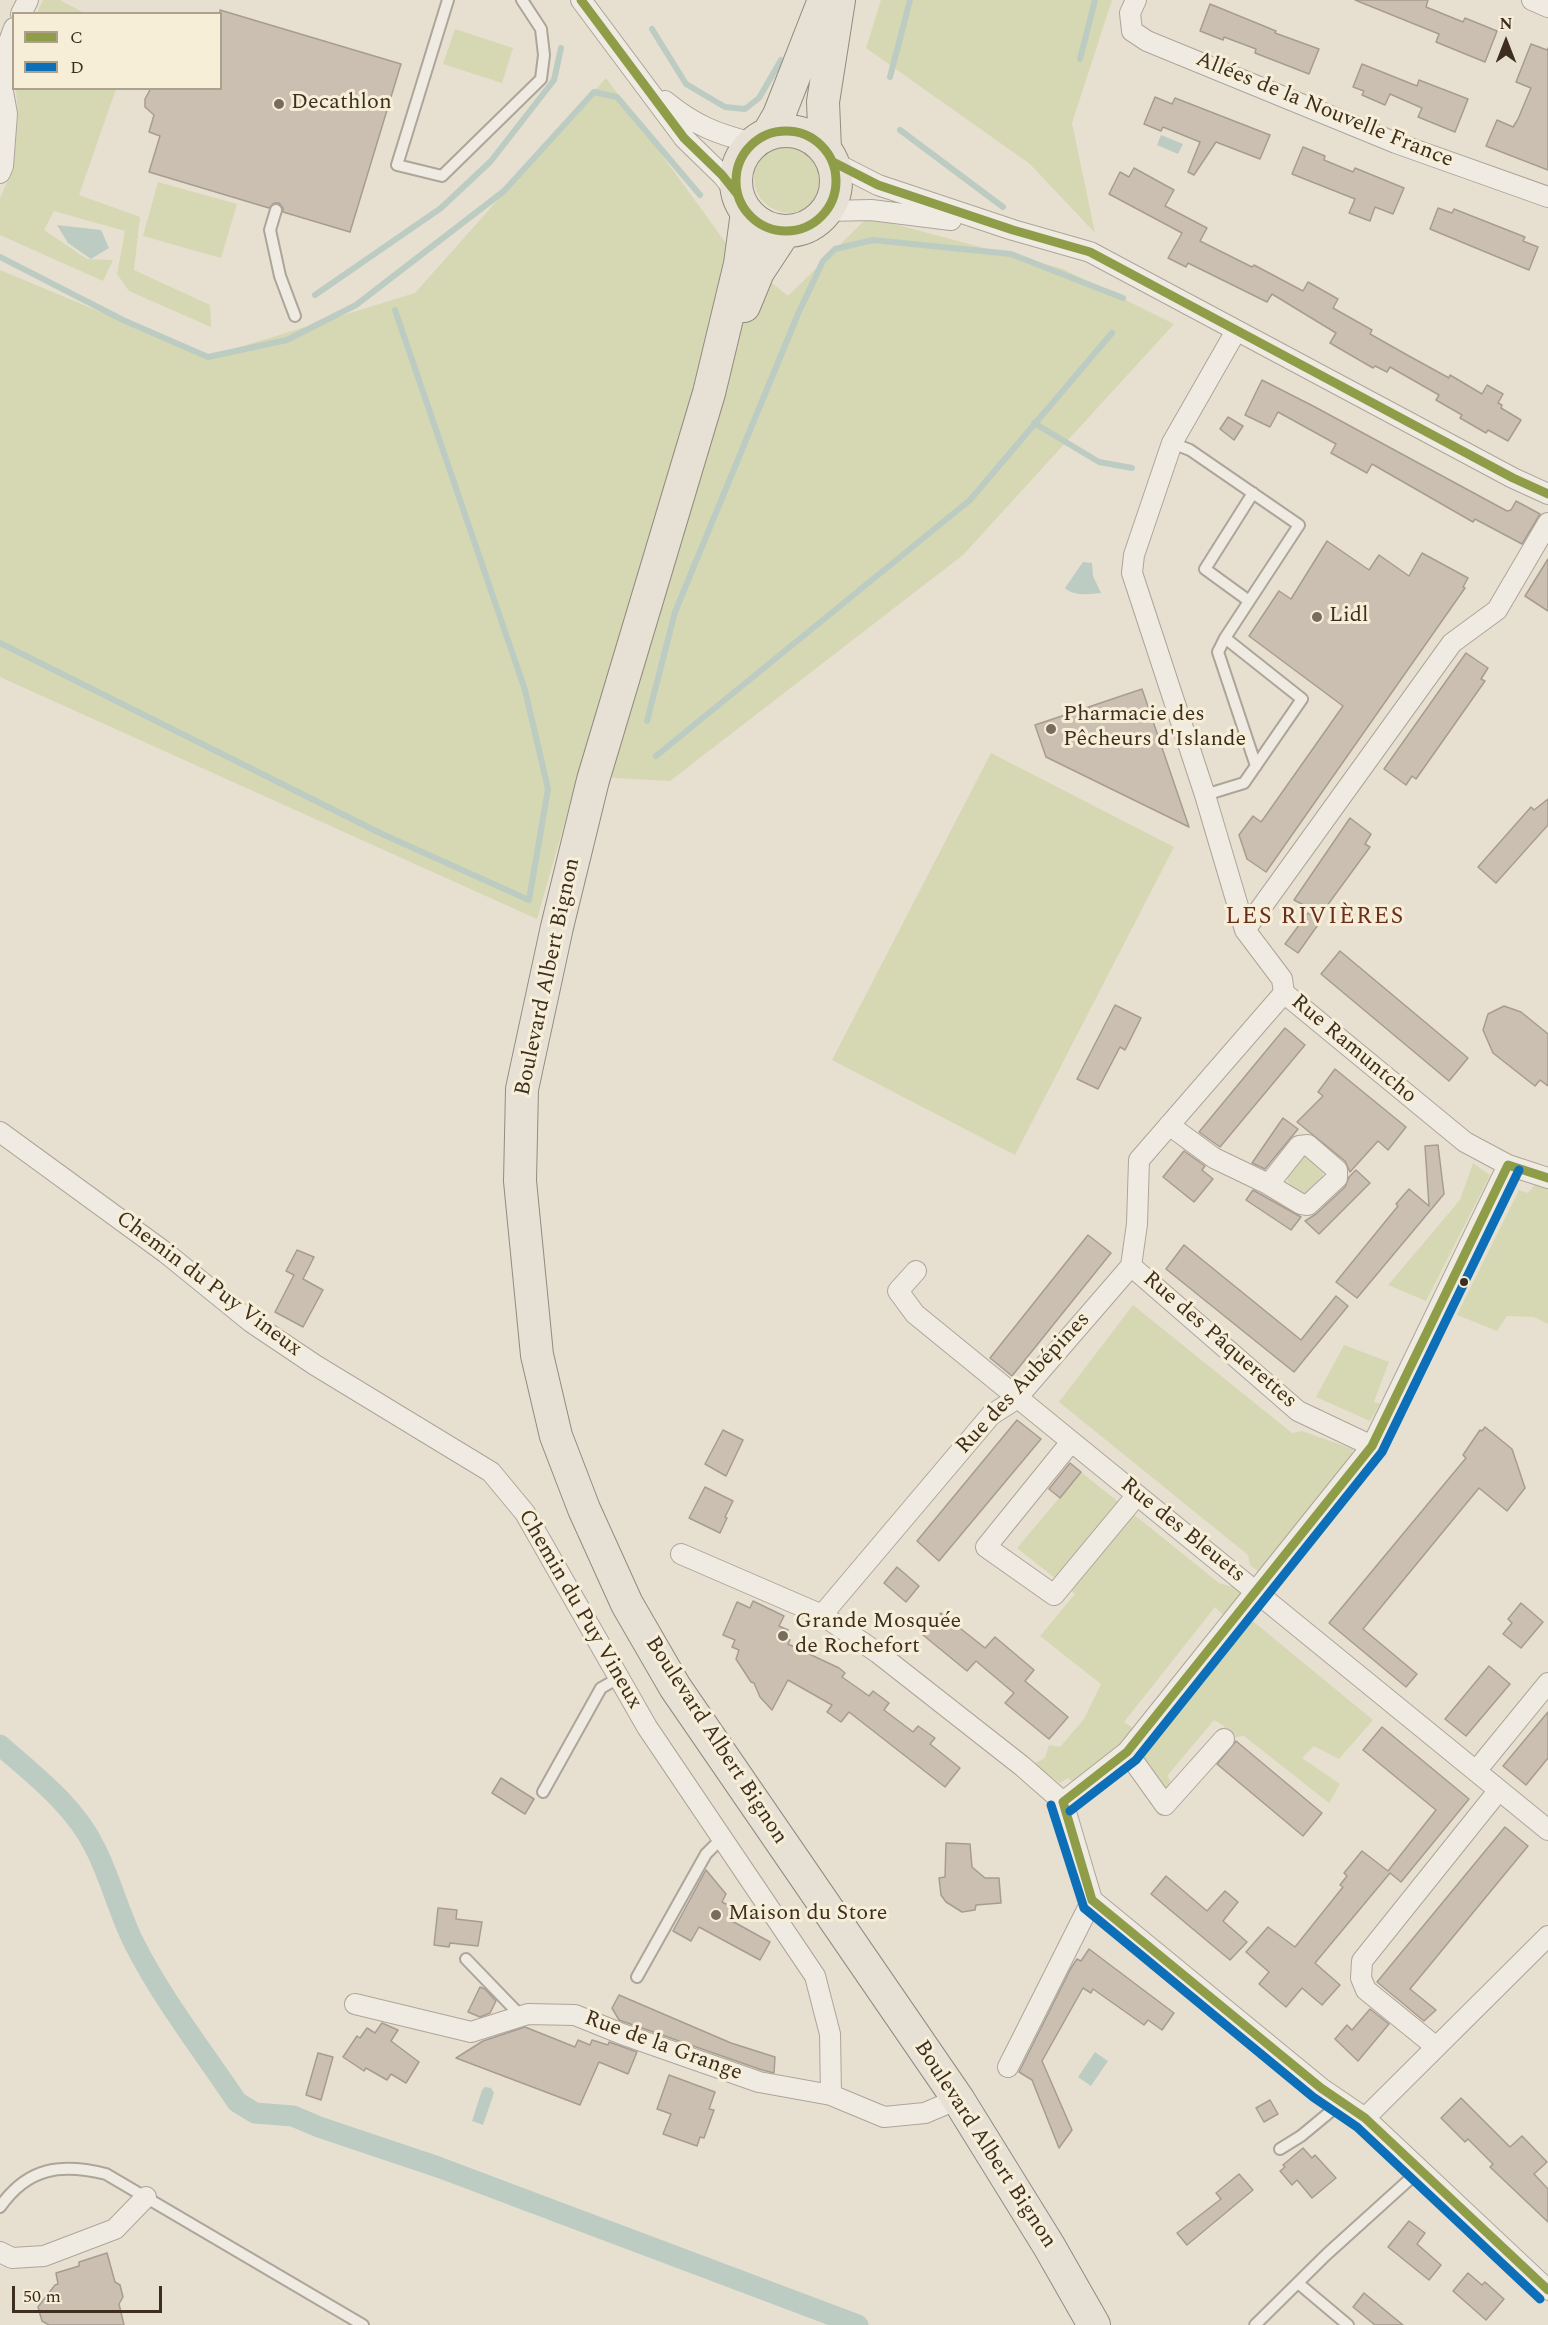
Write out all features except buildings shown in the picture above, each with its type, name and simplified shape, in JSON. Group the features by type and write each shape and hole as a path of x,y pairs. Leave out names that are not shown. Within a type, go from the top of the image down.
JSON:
{"main road":[{"path":"824,0 779,115 761,138 744,153 738,167 736,181 742,204 767,227 785,231 805,227 817,220 826,211 834,196 836,179 829,156 823,102 839,0"},
{"path":"761,138 784,131 800,132 814,139 829,156"},
{"name":"Boulevard Albert Bignon","path":"742,204 740,264 709,393 593,780 522,1089 520,1181 537,1355 556,1437 580,1499 627,1604 675,1687 958,2099 1049,2246 1094,2325"},
{"name":"Boulevard Albert Bignon","path":"709,393 758,272 785,231"}],"street":[{"path":"581,0 684,138 722,175 742,204"},
{"name":"Allées de la Nouvelle France","path":"1136,0 1130,14 1132,31 1147,41 1396,143 1548,197"},
{"path":"1532,0 1548,7"},
{"path":"0,173 3,166 7,114 2,86 3,58 8,32"},
{"path":"639,80 689,120 731,138 761,138"},
{"path":"829,156 878,185 1013,230 1090,252 1513,478 1548,494"},
{"path":"826,211 871,210 918,214 1013,230"},
{"name":"Rue Ramuntcho","path":"1236,331 1172,443 1134,555 1132,573 1205,795 1245,930 1282,980 1284,993 1465,1142 1508,1165 1548,1178"},
{"path":"1245,930 1452,643 1497,610 1548,523"},
{"path":"1131,1266 1137,1224 1139,1160 1284,993"},
{"path":"1169,1125 1214,1158 1269,1184"},
{"name":"Chemin du Puy Vineux","path":"0,1132 166,1253 250,1322 491,1472 525,1513 647,1727 815,1976 830,2034 831,2095"},
{"path":"1063,1802 1127,1752 1372,1446 1508,1165"},
{"name":"Rue des Aubépines","path":"822,1615 991,1415 1016,1399 1131,1266"},
{"name":"Rue des Pâquerettes","path":"1131,1266 1298,1411 1372,1446"},
{"name":"Rue des Bleuets","path":"916,1271 898,1291 915,1314 1016,1399 1257,1591 1548,1830"},
{"path":"1071,1442 986,1547 1054,1595 1137,1495"},
{"path":"681,1554 822,1615 878,1653 1022,1766 1063,1802 1092,1899 1321,2088 1365,2118 1548,2290"},
{"path":"1476,1771 1548,1683"},
{"path":"1127,1752 1165,1805 1224,1739"},
{"path":"1435,2046 1366,1990 1361,1978 1362,1961 1499,1790"},
{"path":"1008,2067 1092,1899"},
{"path":"1365,2118 1548,1936"},
{"name":"Rue de la Grange","path":"355,2004 471,2032 528,2014 575,2015 759,2082 831,2095"},
{"path":"831,2095 884,2116 925,2113 958,2099"},
{"path":"0,2252 12,2258 44,2256 115,2229 146,2197"}],"lane":[{"path":"448,0 398,165 442,176 541,79 544,55 541,29 522,0"},
{"path":"276,210 270,230 280,276 295,316"},
{"path":"1172,443 1190,450 1299,525 1218,652 1256,766"},
{"path":"1249,601 1205,569 1253,494"},
{"path":"1205,795 1244,783 1302,699 1225,638"},
{"path":"543,1792 601,1688 619,1678"},
{"path":"637,1977 706,1854 722,1838"},
{"path":"466,1959 522,2016"},
{"path":"1280,2149 1301,2136 1342,2102"},
{"path":"0,2207 12,2190 32,2176 55,2169 83,2168 106,2174 363,2325"},
{"path":"1255,2325 1421,2169"},
{"path":"1298,2283 1348,2325"}],"green space":[{"path":"43,0 60,0 82,12 37,12"},
{"path":"881,0 1112,0 1072,123 1095,233 1030,164 866,48"},
{"path":"455,29 513,48 502,83 443,64"},
{"path":"606,78 731,250 788,296 868,217 1063,269 1174,324 963,555 670,781 578,776 537,919 0,677 0,270 208,357 415,293"},
{"path":"16,90 116,90 79,195 140,217 134,270 210,305 211,327 129,291 117,274 125,231 54,211 44,230 87,259 113,260 103,281 0,235 0,198 13,169 18,115"},
{"path":"782,143 796,143 809,149 818,158 824,171 822,191 814,203 796,213 782,213 769,207 760,198 754,185 754,171 760,158 769,149"},
{"path":"158,182 237,204 221,258 143,236"},
{"path":"991,753 1174,847 1015,1155 832,1060"},
{"path":"1302,1156 1306,1156 1323,1173 1323,1177 1306,1194 1294,1189 1287,1177"},
{"path":"1473,1163 1490,1175 1426,1301 1388,1285 1460,1200"},
{"path":"1535,1184 1548,1187 1548,1324 1534,1317 1507,1316 1497,1331 1457,1315 1519,1190 1528,1193"},
{"path":"1133,1305 1292,1433 1302,1431 1353,1449 1347,1477 1267,1578 1250,1565 1248,1555 1059,1402"},
{"path":"1344,1345 1389,1362 1374,1402 1380,1404 1370,1421 1316,1397"},
{"path":"1081,1472 1219,1583 1233,1587 1251,1598 1231,1623 1215,1607 1124,1722 1141,1733 1080,1788 1068,1778 1060,1783 1033,1764 1045,1758 1049,1745 1060,1747 1084,1719 1101,1684 1040,1636 1075,1594 1017,1548"},
{"path":"1249,1618 1373,1720 1339,1759 1314,1746 1302,1758 1340,1784 1329,1803 1244,1736 1224,1739 1224,1726 1214,1720 1167,1776 1178,1790 1167,1789 1139,1750"}],"shaded area":[{"path":"1161,135 1183,144 1178,154 1157,145"},
{"path":"57,225 101,230 109,248 91,259 68,243"},
{"path":"1083,562 1092,563 1093,576 1101,593 1078,594 1065,588"},
{"path":"1095,2052 1108,2061 1091,2086 1078,2077"},
{"path":"485,2087 491,2088 494,2093 483,2125 472,2121"}],"waterway":[{"path":"890,77 910,0"},
{"path":"1080,59 1095,0"},
{"path":"652,29 686,84 725,107 745,109 759,98 781,60"},
{"path":"315,295 441,208 491,161 554,80 561,48"},
{"path":"0,257 123,320 208,357 287,340 356,305 504,191 594,92 617,97 700,195"},
{"path":"900,130 1003,207"},
{"path":"647,721 675,612 798,314 823,261 835,249 873,240 1011,254 1123,298"},
{"path":"0,643 382,834 529,900 548,789 525,690 395,310"},
{"path":"656,756 970,500 1112,333"},
{"path":"1034,423 1099,462 1132,468"},
{"path":"0,1745 53,1792 86,1832 101,1860 129,1933 146,1965 237,2102 255,2113 293,2116 438,2167 858,2325"}],"transit line":[{"name":"C","path":"581,0 684,138 722,175 738,195"},
{"name":"C","path":"786,131 805,135 821,146 832,162 836,181 832,200 821,216 805,227 786,231 767,227 751,216 740,200 736,181 740,162 751,146 767,135 786,131"},
{"name":"C","path":"833,162 878,185 1013,230 1090,252 1513,478 1548,494"},
{"name":"C","path":"1548,1178 1508,1165 1372,1446 1127,1752 1063,1802 1092,1900 1321,2088 1365,2118 1548,2290"},
{"name":"D","path":"1070,1811 1136,1760 1382,1452 1519,1170"},
{"name":"D","path":"1051,1805 1084,1908 1313,2097 1357,2127 1540,2299"}],"place":[{"name":"Decathlon","path":"279,104"},
{"name":"Lidl","path":"1317,617"},
{"name":"Pharmacie des Pêcheurs d'Islande","path":"1051,729"},
{"name":"Grande Mosquée de Rochefort","path":"783,1636"},
{"name":"Maison du Store","path":"716,1915"}],"district":[{"name":"LES RIVIÈRES","path":"1315,918"}]}
